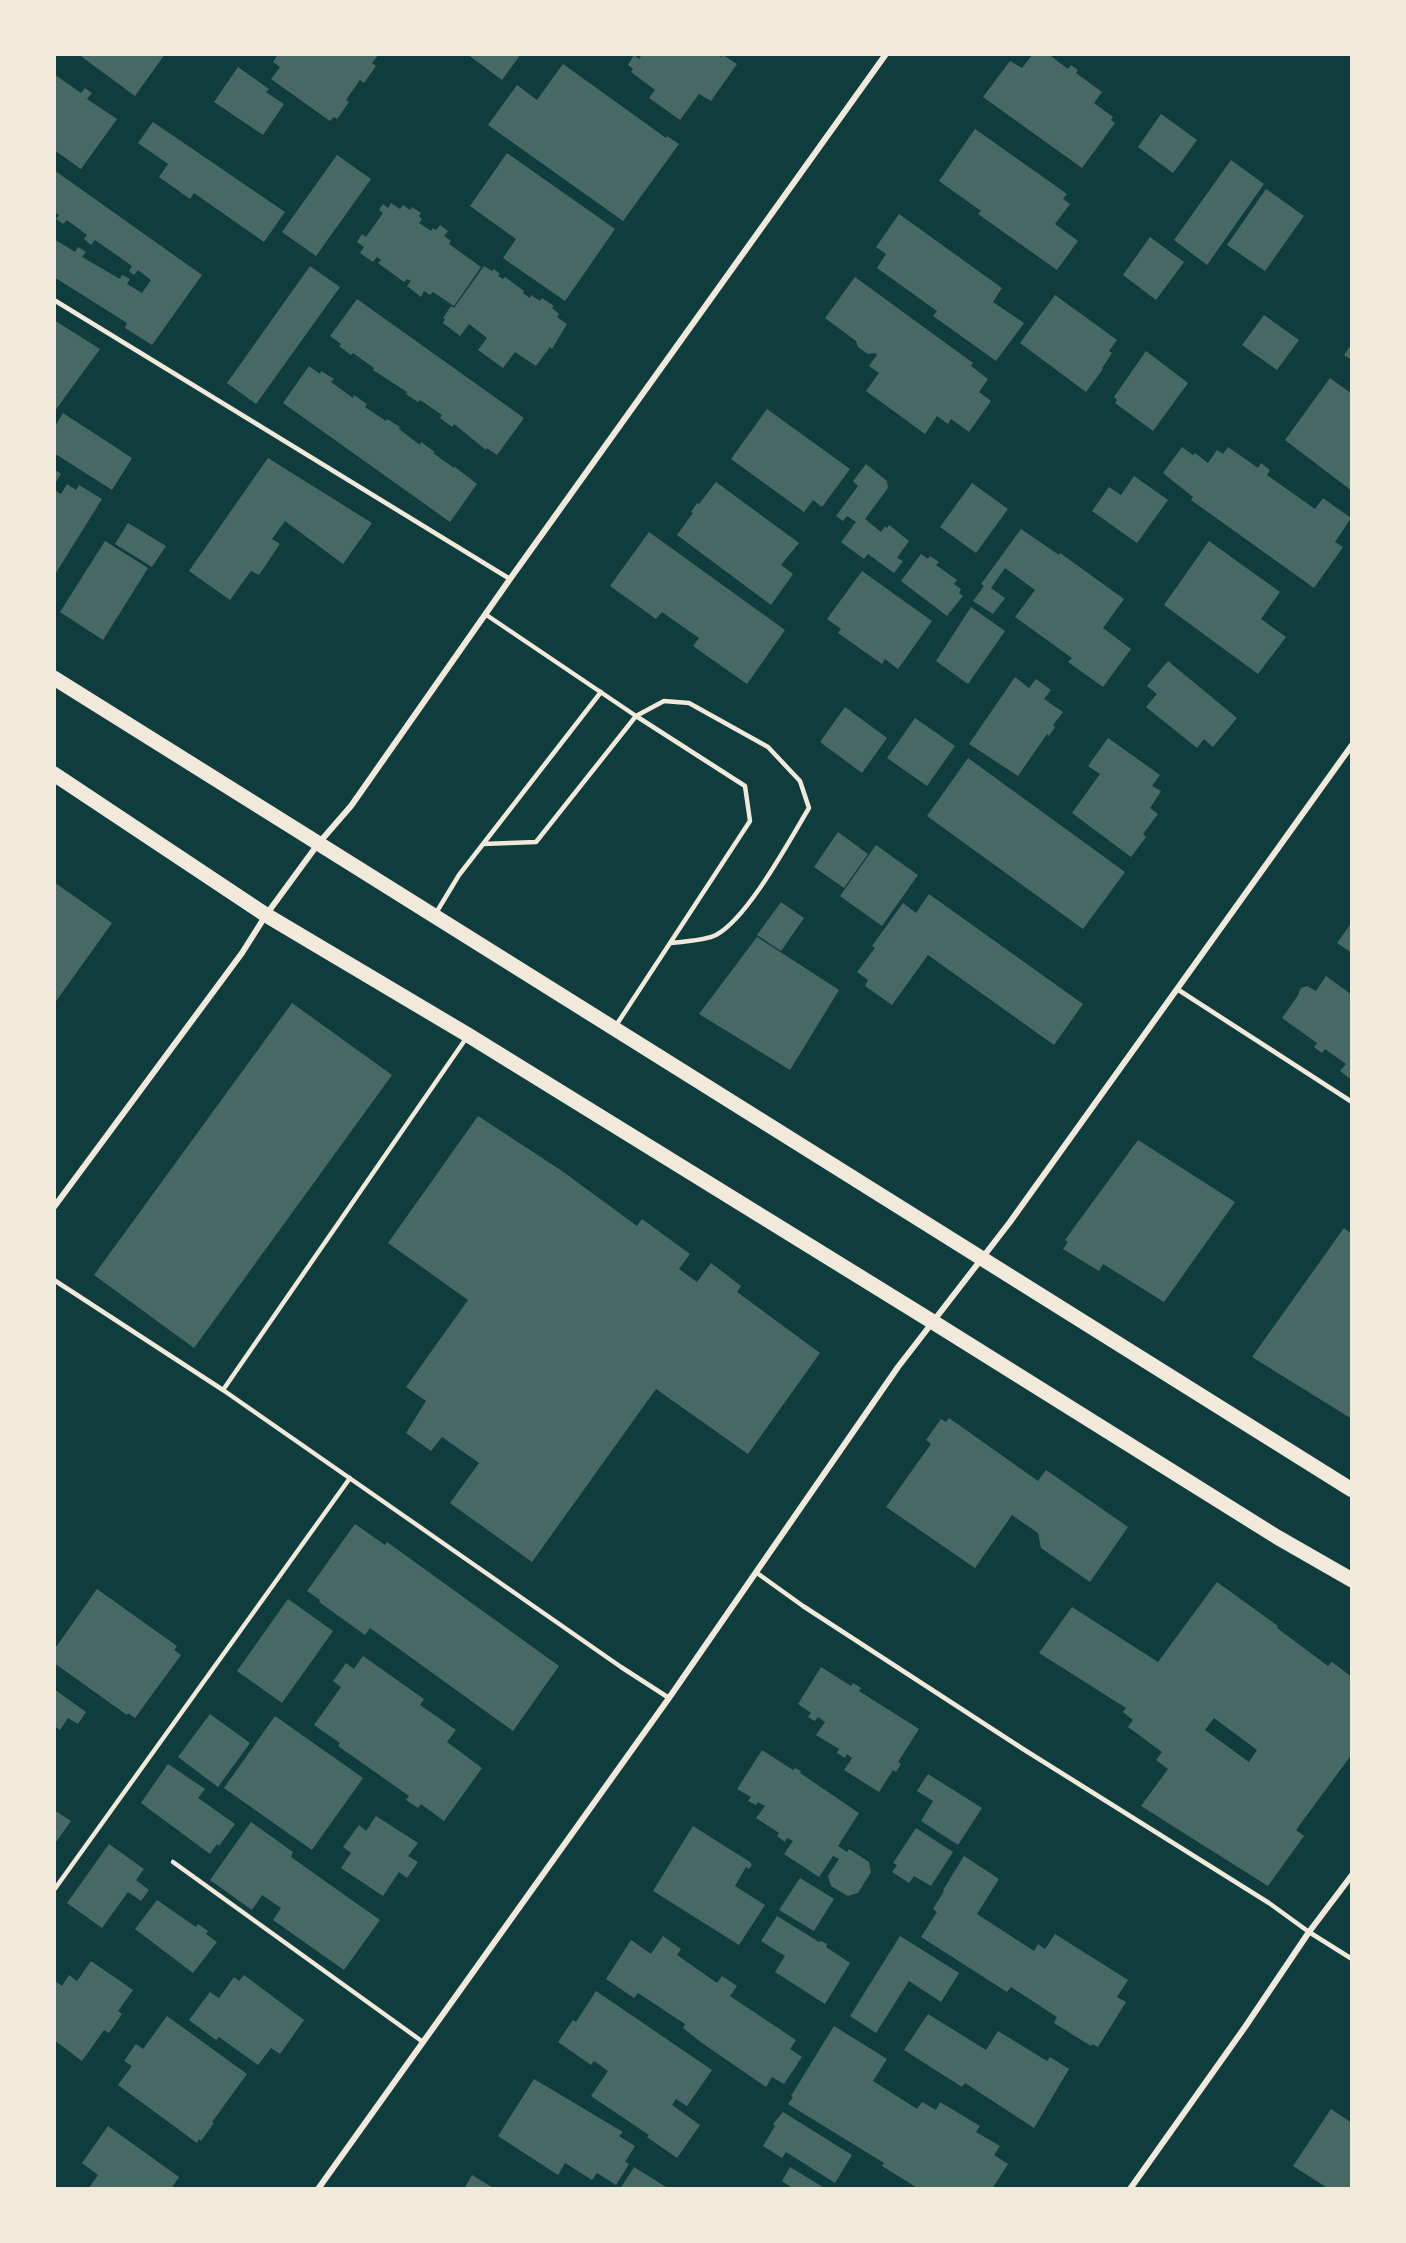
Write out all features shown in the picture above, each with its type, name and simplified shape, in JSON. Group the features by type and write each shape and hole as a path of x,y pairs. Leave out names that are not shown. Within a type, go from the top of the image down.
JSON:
{"main road":[{"path":"54,678 1352,1490"},
{"path":"54,774 266,915 468,1035 1277,1538 1352,1580"}],"street":[{"path":"54,1207 242,953 266,915 318,844 351,806 485,614 886,54"},
{"path":"318,2189 669,1698 898,1367 1023,1203 1352,745"},
{"path":"1130,2189 1309,1932 1352,1875"}],"lane":[{"path":"54,300 510,579"},
{"path":"485,614 745,786 750,821 613,1029"},
{"path":"435,916 459,875 601,692"},
{"path":"483,844 536,842 636,716 664,701 689,703 768,747 800,781 809,808 736,920 715,936 671,943"},
{"path":"1177,989 1352,1102"},
{"path":"223,1390 468,1035"},
{"path":"54,1280 223,1390 669,1698"},
{"path":"54,1890 350,1478"},
{"path":"757,1572 813,1613 1023,1749 1269,1903 1352,1959"},
{"path":"173,1862 423,2042"}],"building":[{"path":"78,54 165,54 135,96"},
{"path":"278,54 379,54 372,63 376,66 364,83 360,80 346,100 349,102 337,119 334,117 330,121 271,79 280,67 273,62"},
{"path":"467,54 521,54 502,80"},
{"path":"642,54 717,54 737,64 711,101 699,94 680,120 649,98 655,90 631,72 633,69 628,65 634,55 639,59"},
{"path":"1033,54 1048,54 1068,69 1071,65 1078,70 1076,73 1102,92 1094,103 1113,117 1111,120 1115,123 1082,168 983,97 1010,61 1022,68"},
{"path":"563,64 666,138 667,136 679,144 623,221 488,125 517,85 537,100"},
{"path":"238,67 269,89 266,92 284,104 263,135 214,102"},
{"path":"54,74 81,93 85,88 92,93 87,99 117,119 81,169 54,150"},
{"path":"1161,114 1197,140 1173,173 1138,147"},
{"path":"153,122 285,212 264,242 194,193 190,199 159,177 168,164 138,143"},
{"path":"975,129 1067,194 1063,199 1070,204 1055,224 1078,241 1057,270 978,214 981,211 939,181"},
{"path":"507,153 615,229 565,301 503,258 516,239 470,206"},
{"path":"337,155 371,179 316,256 282,232"},
{"path":"1231,160 1264,184 1207,265 1174,240"},
{"path":"54,170 202,275 152,345 125,328 127,323 54,277 54,239 75,252 78,247 86,252 82,257 120,279 122,275 130,279 127,284 142,293 151,280 138,270 134,275 129,271 132,266 95,240 91,245 84,239 87,235 67,220 63,224 56,219 59,215 54,212"},
{"path":"1266,189 1304,216 1265,271 1227,245"},
{"path":"391,203 400,209 403,205 410,210 412,207 421,213 419,216 422,219 419,223 431,231 433,228 436,230 440,225 448,231 444,236 451,241 449,244 481,267 454,306 433,292 430,295 424,291 421,297 407,286 411,281 407,279 404,282 378,263 381,260 377,257 373,262 360,253 364,247 357,242 362,234 366,237 383,213 379,210 383,204 388,208"},
{"path":"899,214 1002,288 993,302 1024,323 996,361 933,316 937,311 877,268 886,254 876,247"},
{"path":"1150,237 1184,262 1156,300 1123,275"},
{"path":"310,266 340,287 256,404 227,383"},
{"path":"484,266 492,271 494,269 500,274 498,276 503,279 505,277 530,298 531,295 540,301 542,298 554,306 552,308 559,314 557,317 567,324 552,349 550,347 536,366 515,352 503,368 478,350 487,338 469,324 460,336 443,323 445,319 443,318 451,306 454,308"},
{"path":"855,277 973,363 971,366 988,379 979,392 991,401 969,432 951,419 948,424 937,416 925,434 866,391 879,373 869,366 877,355 868,354 858,347 856,341 825,318"},
{"path":"1055,295 1117,340 1109,351 1112,353 1103,369 1086,392 1020,343"},
{"path":"357,299 524,418 497,455 487,448 486,450 454,424 452,427 440,418 442,415 420,400 418,402 406,394 407,392 373,370 374,368 339,346 341,344 330,336"},
{"path":"1264,315 1299,340 1277,370 1242,345"},
{"path":"54,320 100,349 54,412"},
{"path":"1352,344 1352,360 1344,355"},
{"path":"1146,351 1188,383 1153,431 1115,403 1117,400 1114,397"},
{"path":"309,366 320,374 321,371 334,379 331,382 353,398 354,395 367,404 365,407 386,421 387,419 400,427 399,429 420,445 421,442 477,484 450,522 283,403"},
{"path":"1330,378 1352,394 1352,491 1285,440"},
{"path":"767,409 850,469 822,507 813,500 804,512 731,459"},
{"path":"63,413 132,458 112,490 54,453 54,428"},
{"path":"1182,447 1208,463 1217,450 1223,454 1228,447 1258,468 1261,463 1270,470 1267,475 1315,509 1323,498 1351,518 1335,542 1343,547 1314,588 1191,500 1193,497 1163,473"},
{"path":"268,458 372,523 343,564 285,521 272,539 280,544 259,575 251,571 230,600 189,571"},
{"path":"866,464 887,481 888,488 865,519 881,532 885,526 887,528 889,525 909,541 897,558 903,561 894,573 868,554 864,559 841,542 856,522 847,516 843,521 836,516 858,486 853,481"},
{"path":"54,469 61,474 54,485"},
{"path":"1134,476 1168,500 1137,543 1092,511 1109,487 1121,495"},
{"path":"716,482 799,543 781,565 793,574 771,605 677,535 693,513 691,512 697,503 699,504"},
{"path":"972,483 1008,509 976,553 940,527"},
{"path":"67,484 76,490 79,485 102,499 54,576 54,490 61,494"},
{"path":"128,523 166,546 152,567 115,544"},
{"path":"1021,529 1059,555 1060,553 1124,599 1103,628 1131,649 1103,687 1068,662 1072,658 1015,617 1035,590 1005,568 991,588 1005,598 993,614 973,601 984,586 981,584"},
{"path":"649,532 785,630 747,684 693,646 699,638 662,612 656,619 610,586"},
{"path":"105,541 148,568 103,640 60,612"},
{"path":"1209,541 1280,592 1261,619 1286,637 1258,674 1164,605"},
{"path":"921,554 928,559 930,556 939,562 936,565 957,580 954,584 961,589 959,593 963,596 947,616 901,581"},
{"path":"862,571 932,621 898,669 885,659 882,664 838,633 841,629 827,619"},
{"path":"971,607 1005,631 968,684 936,661"},
{"path":"1168,661 1237,718 1213,747 1204,739 1197,748 1146,707 1157,694 1147,686"},
{"path":"1015,677 1029,688 1036,679 1051,690 1044,699 1063,712 1053,725 1055,727 1049,736 1047,734 1018,776 969,744"},
{"path":"845,707 887,738 862,773 820,742"},
{"path":"915,718 955,746 927,786 887,758"},
{"path":"1108,738 1160,775 1152,786 1161,791 1150,808 1158,814 1143,834 1146,837 1131,857 1072,813 1100,774 1088,766"},
{"path":"968,758 1125,872 1083,929 927,816"},
{"path":"838,832 868,854 844,888 814,867"},
{"path":"876,845 918,875 882,926 840,896"},
{"path":"54,882 112,923 54,1004"},
{"path":"929,894 1083,1004 1054,1045 928,955 892,1005 865,986 868,980 857,972 875,948 872,946 903,903 916,913"},
{"path":"781,902 804,918 781,951 757,935"},
{"path":"1352,922 1352,953 1337,943"},
{"path":"757,937 839,990 790,1070 699,1014"},
{"path":"1326,976 1352,995 1352,1080 1340,1071 1346,1064 1325,1049 1322,1053 1314,1047 1317,1043 1282,1018 1301,988 1307,986 1316,991"},
{"path":"292,1003 392,1075 194,1348 94,1275"},
{"path":"478,1116 562,1171 637,1226 642,1219 690,1254 679,1269 697,1282 711,1263 741,1286 737,1292 820,1353 748,1454 656,1389 532,1562 450,1503 479,1463 442,1437 431,1451 406,1433 426,1401 406,1387 468,1300 388,1243"},
{"path":"1138,1140 1235,1202 1164,1302 1103,1264 1099,1271 1063,1249 1068,1242 1065,1240"},
{"path":"1344,1228 1352,1234 1352,1419 1252,1357"},
{"path":"949,1418 1038,1481 1046,1470 1128,1527 1090,1582 1041,1548 1038,1533 1012,1515 975,1568 886,1507 931,1444 926,1440 941,1419 946,1422"},
{"path":"355,1524 385,1545 387,1542 559,1666 513,1731 370,1628 365,1635 307,1591"},
{"path":"1217,1582 1328,1666 1332,1662 1352,1677 1352,1754 1296,1830 1304,1836 1268,1886 1141,1806 1168,1769 1156,1760 1162,1752 1128,1727 1133,1720 1123,1712 1126,1708 1039,1653 1072,1607 1158,1662","holes":["1214,1718 1257,1750 1249,1762 1205,1730"]},
{"path":"97,1589 177,1646 174,1650 181,1655 135,1718 128,1713 127,1715 54,1663 54,1650"},
{"path":"288,1599 333,1631 282,1703 237,1671"},
{"path":"363,1656 424,1699 420,1705 456,1730 447,1742 482,1768 444,1821 421,1804 418,1808 406,1800 409,1796 338,1746 340,1743 314,1725 341,1687 333,1681 346,1663 354,1669"},
{"path":"821,1667 851,1686 853,1683 861,1688 859,1691 919,1729 898,1762 901,1764 896,1772 893,1770 879,1792 844,1770 852,1758 847,1754 845,1758 837,1753 839,1749 816,1735 825,1722 818,1717 815,1721 808,1717 811,1713 798,1704"},
{"path":"54,1689 86,1712 78,1724 68,1718 60,1730 54,1726"},
{"path":"210,1714 250,1743 218,1787 178,1757"},
{"path":"275,1716 363,1778 312,1850 224,1788"},
{"path":"762,1750 793,1770 795,1768 801,1771 800,1773 859,1813 838,1846 847,1852 849,1849 869,1862 871,1872 858,1893 848,1896 831,1886 828,1876 839,1859 833,1856 819,1877 784,1854 793,1841 787,1838 785,1842 777,1836 779,1833 756,1818 765,1806 758,1802 756,1805 748,1801 751,1797 737,1789"},
{"path":"168,1764 205,1789 198,1798 235,1824 210,1854 141,1803"},
{"path":"928,1774 982,1808 958,1845 921,1821 933,1801 917,1791"},
{"path":"54,1810 71,1821 56,1842 54,1841"},
{"path":"376,1816 418,1843 408,1856 418,1862 407,1878 399,1872 383,1896 341,1868 351,1853 343,1847 359,1825 366,1831"},
{"path":"251,1822 293,1852 291,1857 380,1920 344,1970 273,1920 281,1908 262,1895 252,1910 210,1880"},
{"path":"693,1826 752,1865 749,1869 746,1867 735,1886 765,1905 739,1945 653,1891"},
{"path":"916,1828 953,1852 931,1886 914,1876 909,1883 892,1872 897,1865 893,1863"},
{"path":"109,1844 144,1869 136,1880 149,1890 141,1901 128,1892 102,1928 67,1903"},
{"path":"964,1856 999,1879 977,1914 1034,1951 1038,1944 1045,1949 1055,1934 1128,1980 1117,1997 1126,2002 1098,2047 1092,2044 1091,2046 1054,2023 1057,2017 1011,1987 1007,1992 921,1937 937,1912 933,1909 943,1890"},
{"path":"800,1878 834,1899 814,1931 779,1910"},
{"path":"157,1900 196,1927 198,1924 208,1931 206,1934 217,1942 193,1973 135,1929"},
{"path":"777,1916 819,1942 827,1944 826,1947 850,1963 825,2004 775,1972 785,1956 761,1941"},
{"path":"663,1936 681,1949 677,1955 717,1983 722,1976 737,1986 730,1996 796,2040 790,2049 802,2057 784,2084 772,2077 766,2087 702,2043 683,2028 685,2024 638,1993 634,1998 606,1979 631,1940 651,1954"},
{"path":"900,1936 959,1973 941,2002 909,1981 876,2033 850,2016"},
{"path":"91,1961 133,1990 118,2011 122,2014 109,2033 104,2030 82,2061 54,2040 54,1980 62,1986 69,1975 77,1981"},
{"path":"244,1975 304,2020 280,2054 271,2048 258,2065 219,2037 216,2040 189,2020 210,1992 219,1998 234,1977 239,1981"},
{"path":"596,1991 712,2070 687,2106 676,2099 672,2105 700,2125 677,2158 647,2137 649,2135 591,2096 608,2071 594,2061 591,2065 558,2042 573,2020 576,2022"},
{"path":"928,2014 986,2050 998,2031 1047,2061 1050,2057 1069,2069 1034,2128 965,2083 962,2087 904,2050"},
{"path":"167,2016 247,2074 201,2141 199,2139 197,2143 118,2085 132,2066 124,2061 136,2044 143,2049"},
{"path":"834,2026 887,2059 873,2081 917,2109 922,2102 936,2110 940,2102 980,2126 976,2132 1000,2146 994,2155 1008,2164 992,2189 919,2189 882,2166 884,2163 788,2104"},
{"path":"534,2079 623,2132 619,2136 635,2146 625,2162 629,2164 616,2185 597,2173 592,2180 565,2163 558,2175 498,2136"},
{"path":"1331,2109 1352,2123 1352,2189 1329,2189 1293,2166"},
{"path":"783,2112 852,2155 835,2183 786,2152 782,2158 763,2146 775,2126 773,2124"},
{"path":"108,2126 179,2177 171,2189 88,2189 98,2175 82,2163"},
{"path":"634,2167 669,2189 620,2189"},
{"path":"790,2167 826,2189 794,2189 782,2181"},
{"path":"472,2175 495,2189 464,2189"}]}
